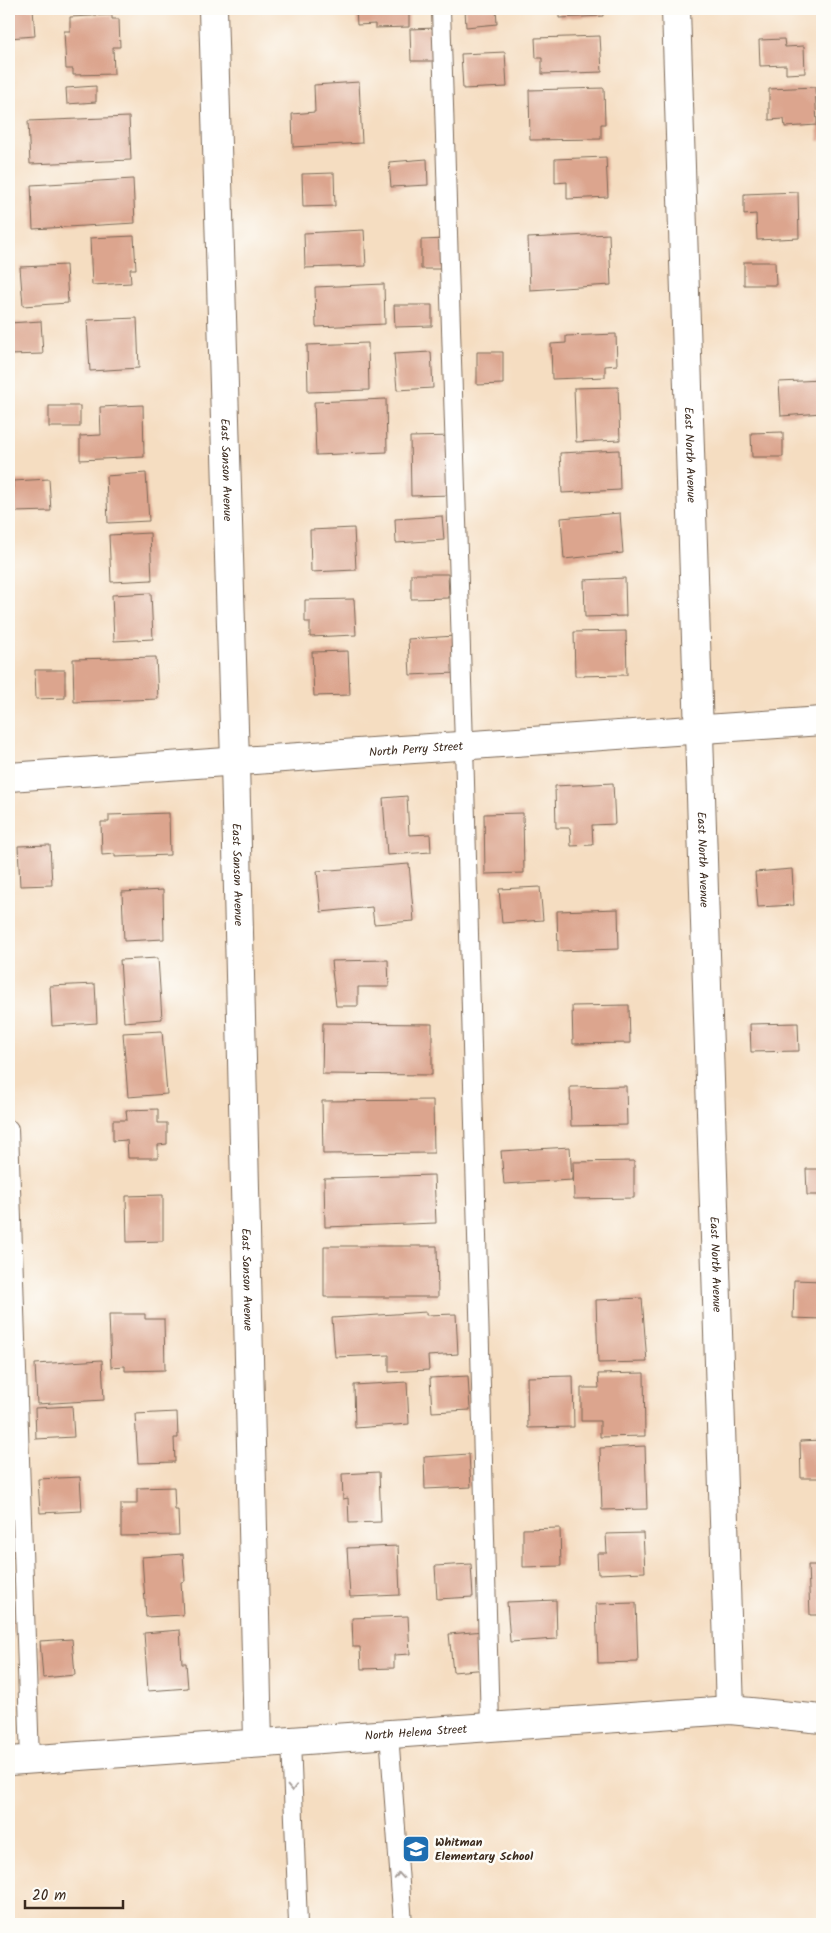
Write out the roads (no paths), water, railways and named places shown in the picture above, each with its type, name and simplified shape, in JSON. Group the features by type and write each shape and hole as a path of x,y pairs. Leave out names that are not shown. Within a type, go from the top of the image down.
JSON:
{"street":[{"name":"East Sanson Avenue","path":"213,9 235,762 258,1742"},
{"name":"East North Avenue","path":"676,9 730,1710"},
{"name":"North Perry Street","path":"9,778 822,720"},
{"name":"North Helena Street","path":"19,1761 258,1742 730,1710 822,1719"}],"lane":[{"path":"441,9 464,745 490,1726"},
{"path":"9,1129 19,1761"},
{"path":"389,1733 403,1924"},
{"path":"291,1740 298,1924"}],"place":[{"name":"Whitman Elementary School","path":"416,1849"}]}
